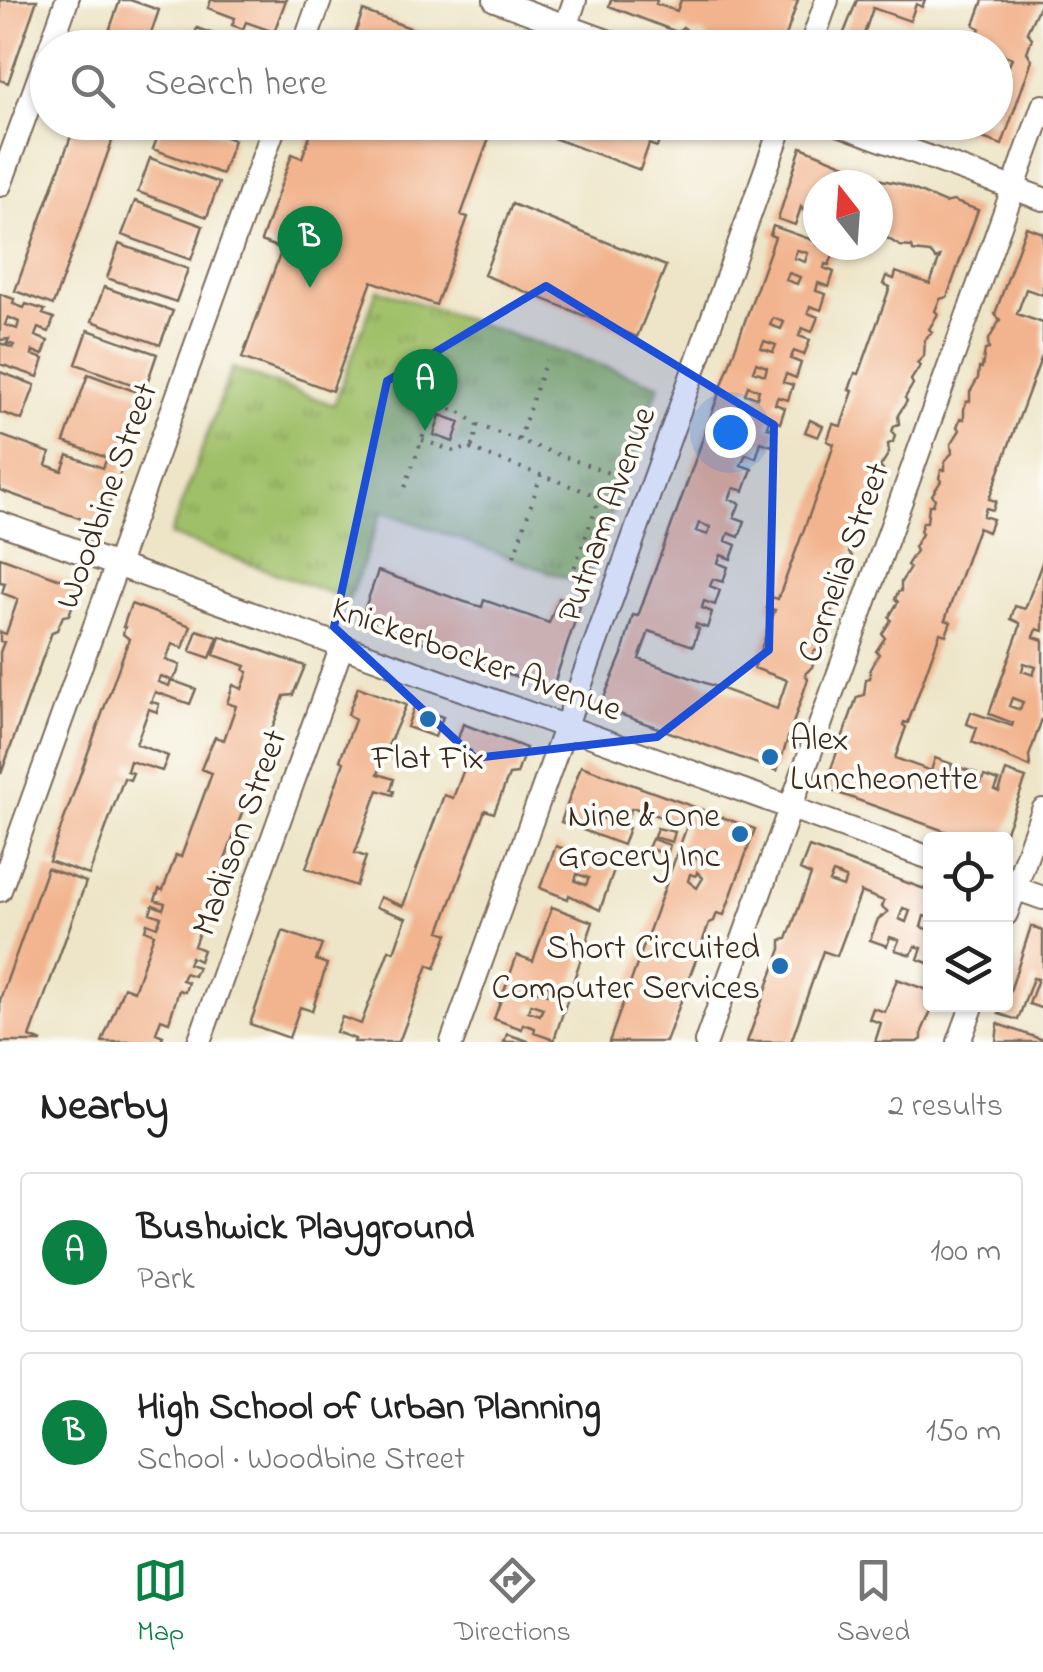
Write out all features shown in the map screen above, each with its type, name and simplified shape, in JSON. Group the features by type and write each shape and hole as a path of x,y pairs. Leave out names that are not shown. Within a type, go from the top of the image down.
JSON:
{"street":[{"path":"56,30 67,0"},
{"path":"309,30 320,0"},
{"path":"494,0 577,30"},
{"path":"566,26 575,0"},
{"path":"816,30 827,0"},
{"path":"0,185 30,101"},
{"name":"Cornelia Street","path":"706,1042 1043,106"},
{"name":"Woodbine Street","path":"0,890 270,140"},
{"name":"Putnam Avenue","path":"452,1042 777,140"},
{"path":"882,140 1043,198"},
{"name":"Knickerbocker Avenue","path":"0,523 923,855"},
{"name":"Madison Street","path":"200,1042 342,646"},
{"path":"1013,880 1043,810"},
{"path":"1013,888 1043,898"},
{"path":"960,1042 970,1012"}],"path":[{"path":"518,440 546,360"},
{"path":"404,487 443,380"},
{"path":"435,404 464,413 477,425 630,481"},
{"path":"470,449 477,425"},
{"path":"422,440 456,452 470,449 622,505"},
{"path":"514,556 541,476"},
{"path":"571,577 600,497"}],"highlighted area":[{"path":"546,286 774,425 769,650 657,737 475,758 334,627 387,381"}],"green space":[{"path":"377,289 659,385 585,585 382,511 349,600 170,535 232,368 334,405"}],"building":[{"path":"0,0 37,0 8,83 0,80"},
{"path":"120,0 159,10 152,30 109,30"},
{"path":"211,0 286,0 275,30 246,22 243,29 232,25 235,18 208,8"},
{"path":"611,0 657,0 656,4 677,11 681,0 798,0 788,30 672,30 609,6"},
{"path":"857,0 925,0 922,7 916,4 910,21 873,8 865,30 845,30"},
{"path":"983,0 1042,0 1027,32 1032,38 1027,52 1032,60 1013,114 1013,30 979,30 974,25"},
{"path":"363,11 416,30 356,30"},
{"path":"70,140 113,140 53,305 15,291"},
{"path":"156,140 234,140 222,174 153,149"},
{"path":"308,140 488,140 461,215 468,217 436,305 372,281 332,391 242,358 282,249 261,241 292,154 302,158"},
{"path":"558,140 660,140 657,147 649,144 640,170"},
{"path":"801,147 857,170 803,170 803,210 801,207 795,225 778,219"},
{"path":"150,158 219,183 207,217 138,192"},
{"path":"893,182 945,203 953,201 978,210 947,297 940,299 935,311 938,314 925,339 924,356 917,363 920,366 898,415 899,424 894,426 893,442 888,444 889,453 880,467 880,477 876,478 868,511 863,512 864,522 857,530 843,580 838,582 837,598 832,599 833,609 818,640 821,643 811,657 814,661 805,674 808,679 777,771 600,707 683,494 775,237 770,235 773,226 803,237 803,252 797,250 794,258 805,262 831,260 824,268 834,272 829,287 818,283 816,291 826,294 821,310 810,306 808,313 818,317 812,332 802,328 799,336 810,340 804,355 794,351 792,355 791,359 801,363 796,378 786,374 783,382 793,385 788,400 778,397 776,401 785,408 780,423 770,419 768,423 767,427 777,430 772,446 761,442 756,458 746,454 741,465 752,469 744,491 734,488 729,499 740,503 734,517 745,521 739,537 729,533 727,537 726,541 736,545 731,559 721,555 718,563 728,567 723,582 713,579 710,586 720,590 715,605 704,601 702,608 712,612 707,628 696,624 699,629 693,646 649,631 639,659 777,709 787,680 754,668 775,610 767,608 771,597 778,599 823,478 834,444 827,441 833,424 841,426 853,391 849,390 855,373 859,374 890,287 883,284 886,276 894,279 896,272 930,284 940,257 893,242","holes":["789,273 800,277 797,284 786,280","773,318 784,322 781,329 770,325","764,341 776,345 773,352 761,348","756,363 767,367 765,375 753,371","748,386 759,390 757,398 745,394","699,523 710,527 708,535 696,531"]},
{"path":"135,201 203,226 191,260 122,235"},
{"path":"512,204 666,266 637,337 484,275"},
{"path":"1026,227 1043,233 1043,295 1026,289 1017,314 1043,323 1043,353 989,499 996,501 993,510 986,508 983,516 993,519 988,532 978,528 945,620 951,622 946,635 940,633 908,723 904,722 906,727 895,758 931,771 935,758 952,764 949,774 958,777 961,768 976,773 973,783 980,785 984,776 999,781 995,790 999,792 1006,771 1026,778 1006,832 947,832 824,788 857,697 864,695 866,679 870,678 870,669 879,654 876,651 885,638 882,634 910,568 907,565 916,551 923,522 927,522 929,505 933,505 932,495 941,481 941,470 945,470 945,461 952,453 951,444 960,430 960,419 964,419 966,402 970,401 985,350 989,349 988,341 1000,320 995,314"},
{"path":"119,244 188,269 176,302 107,278"},
{"path":"104,287 173,311 160,345 92,321"},
{"path":"0,294 14,299 13,304 45,310 43,314 54,318 49,332 38,328 35,336 48,341 43,355 33,351 32,355 44,359 38,377 0,364 0,343 13,348 14,345 7,343 9,339 0,340","holes":["8,317 19,322 17,329 5,325"]},
{"path":"88,330 157,354 145,389 76,364"},
{"path":"0,372 35,385 22,420 0,412"},
{"path":"88,374 148,396 101,526 0,490 0,435 50,453 46,465 62,471 68,455 103,468 107,458 64,442"},
{"path":"440,415 460,422 453,442 434,435"},
{"path":"810,420 823,426 818,437 805,432"},
{"path":"0,557 80,586 69,615 63,616 52,632 1,774 0,652 4,642 0,641 0,632 6,634 18,599 2,593 5,583 0,582"},
{"path":"1043,560 1043,631 1037,629 1034,637 1043,640 1043,716 1029,756 1030,767 972,742 977,728 967,724 971,712 1012,726 1013,723 989,714 1020,627 1011,619 1015,606 1025,609","holes":["1024,663 1036,667 1033,675 1022,671","1012,698 1023,702 1020,710 1009,706"]},
{"path":"378,571 465,602 482,607 484,600 549,623 559,598 580,606 552,690 361,619"},
{"path":"131,604 191,626 183,648 172,644 166,660 180,665 177,674 172,680 160,676 158,682 169,686 171,680 196,689 190,704 155,692 151,702 159,704 157,712 149,709 136,744 168,756 162,771 130,761 127,771 133,773 130,780 124,778 89,875 49,861 129,639 123,634 123,627"},
{"path":"197,630 218,637 210,658 190,651"},
{"path":"220,636 305,666 293,695 284,696 194,946 203,950 199,961 191,957 188,964 198,967 194,976 185,973 185,992 179,990 169,1022 161,1019 156,1033 163,1036 160,1042 102,1042 124,987 134,991 154,934 145,930 147,923 157,927 161,917 150,913 153,905 163,909 165,903 155,900 159,889 163,890 176,855 181,857 212,773 201,769 215,737 224,740 236,706 227,703 233,685 242,689 248,672 244,670 246,666 214,655"},
{"path":"358,687 406,705 388,746 399,750 396,760 385,756 378,774 394,779 393,795 378,790 355,853 366,857 356,886 306,868 344,762 340,760 355,720 348,714"},
{"path":"414,707 443,717 435,737 407,727"},
{"path":"463,724 526,748 517,774 509,775 494,813 485,810 440,931 448,934 435,968 428,965 399,1042 354,1042 355,1039 336,1032 342,1017 361,1024 389,950 394,952 406,918 376,907 380,897 403,906 444,795 453,798 471,751 456,745"},
{"path":"581,766 755,829 724,915 717,913 709,923 702,953 697,957 687,983 689,988 666,1042 609,1042 687,826 635,808 626,822 600,813 599,817 629,828 623,845 561,822","holes":["705,850 711,855 704,866 696,858 698,852 704,854","697,872 703,878 697,888 688,881 690,874 696,876"]},
{"path":"657,828 675,832 672,842 654,837"},
{"path":"652,839 670,845 667,855 648,848"},
{"path":"556,846 594,864 595,860 615,867 600,910 569,895 568,899 540,888","holes":["577,874 589,878 586,885 575,881"]},
{"path":"809,847 923,888 923,961 918,959 922,948 915,946 911,955 895,950 899,940 890,937 887,946 870,940 878,919 888,912 882,907 884,901 861,892 837,956 823,951 791,1042 747,1042 781,940 787,939 811,875 800,870","holes":["833,873 846,878 843,887 829,882","903,908 910,911 906,922 899,919"]},
{"path":"47,868 86,882 30,1037 42,1042 0,1042 0,1000"},
{"path":"552,907 593,922 554,1040 534,1033 535,1028 523,1024 522,1029 494,1019 517,955 533,961","holes":["539,982 550,986 547,994 535,990","531,1004 543,1008 540,1015 528,1011"]},
{"path":"1031,926 1043,931 1043,1009 1029,1004 1038,979 1033,978 1018,1020 999,1014 1013,1012 1013,982"},
{"path":"283,931 322,945 316,960 327,964 312,1011 300,1007 289,1038 250,1024"},
{"path":"897,979 923,988 923,1012 930,1012 922,1039 875,1042 881,1023 869,1019 873,1008 885,1012"},
{"path":"998,1024 1043,1040 1043,1042 996,1042"},
{"path":"507,1034 528,1041 528,1042 504,1042"}],"place":[{"name":"High School of Urban Planning","path":"310,288"},
{"name":"Bushwick Playground","path":"425,431"},
{"name":"Flat Fix","path":"428,719"},
{"name":"Alex Luncheonette","path":"770,757"},
{"name":"Nine & One Grocery Inc","path":"740,834"},
{"name":"Short Circuited Computer Services","path":"780,966"}]}
